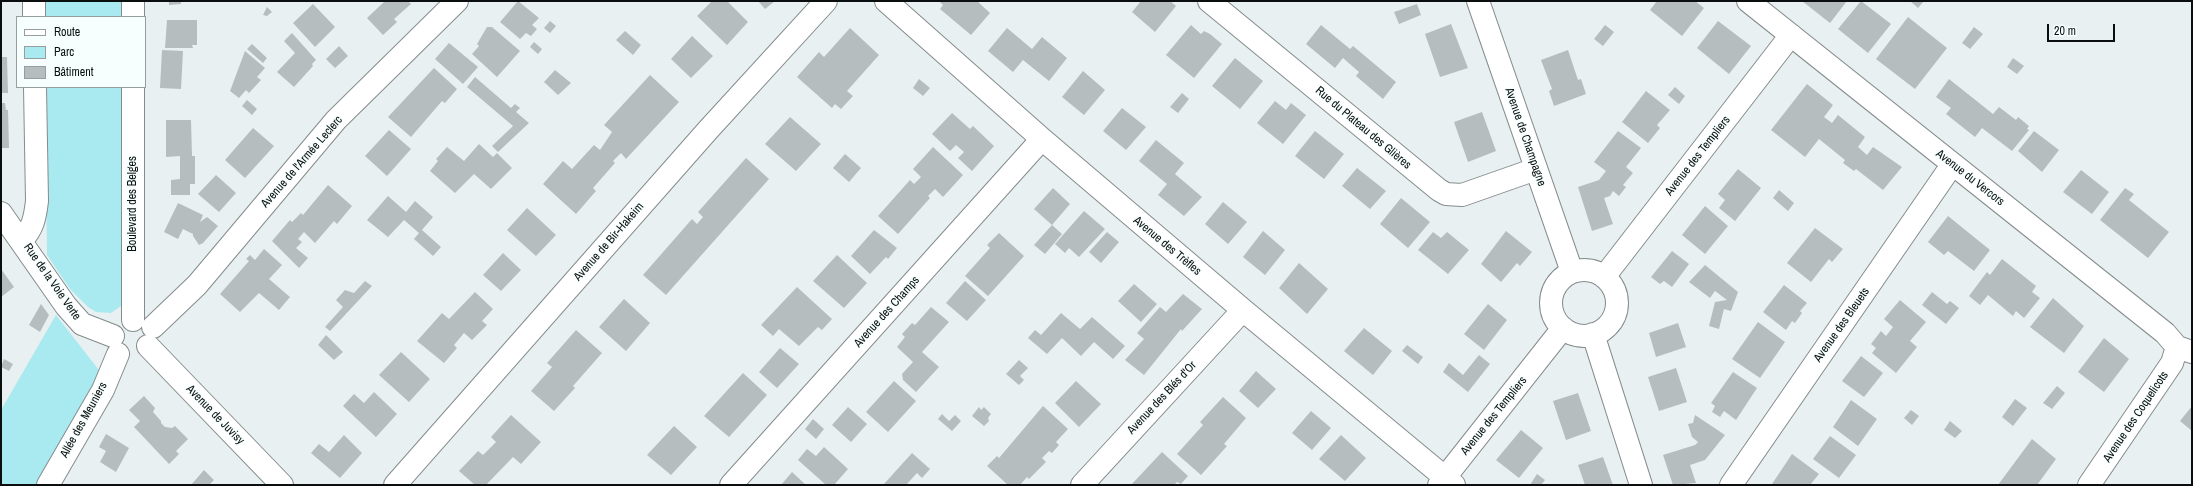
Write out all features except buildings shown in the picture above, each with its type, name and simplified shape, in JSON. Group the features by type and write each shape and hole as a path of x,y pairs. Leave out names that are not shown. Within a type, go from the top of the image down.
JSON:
{"street":[{"path":"34,1 34,16"},
{"path":"133,1 133,16"},
{"name":"Avenue de l'Armée Leclerc","path":"145,331 197,285 336,120 457,1"},
{"name":"Avenue de Bir-Hakeim","path":"395,485 708,130 826,1"},
{"name":"Avenue des Trèfles","path":"886,1 1042,139 1446,482"},
{"name":"Rue du Plateau des Glières","path":"1209,1 1439,190 1446,194 1462,195 1536,169"},
{"name":"Avenue de Champagne","path":"1478,1 1572,272"},
{"name":"Avenue du Vercors","path":"1748,1 1952,165 2165,333 2184,350"},
{"name":"Avenue des Templiers","path":"1604,277 1791,35"},
{"path":"22,240 31,230 35,218 37,201 35,88"},
{"name":"Boulevard des Belges","path":"133,88 145,331"},
{"name":"Avenue des Champs","path":"731,485 1042,139"},
{"name":"Avenue des Bleuets","path":"1731,485 1952,165"},
{"name":"Rue de la Voie Verte","path":"1,213 22,240 66,306 82,324 116,345"},
{"path":"1581,270 1592,270 1604,277 1615,293 1617,303 1615,314 1601,331 1581,336 1570,333 1555,319 1551,308 1551,298 1554,287 1561,278 1572,272 1581,270"},
{"name":"Avenue des Blés d'Or","path":"1082,485 1243,310"},
{"name":"Avenue des Templiers","path":"1446,482 1563,328"},
{"name":"Avenue de Juvisy","path":"145,331 282,485"},
{"path":"1593,334 1641,485"},
{"name":"Allée des Meuniers","path":"48,485 103,390 116,345"},
{"name":"Avenue des Coquelicots","path":"2089,485 2172,363 2184,350"}],"green space":[{"path":"44,1 123,1 124,16 44,16"},
{"path":"45,88 124,88 124,304 111,313 96,312 88,307 70,289 47,255"},
{"path":"56,315 102,374 36,485 1,485 1,410"}]}
